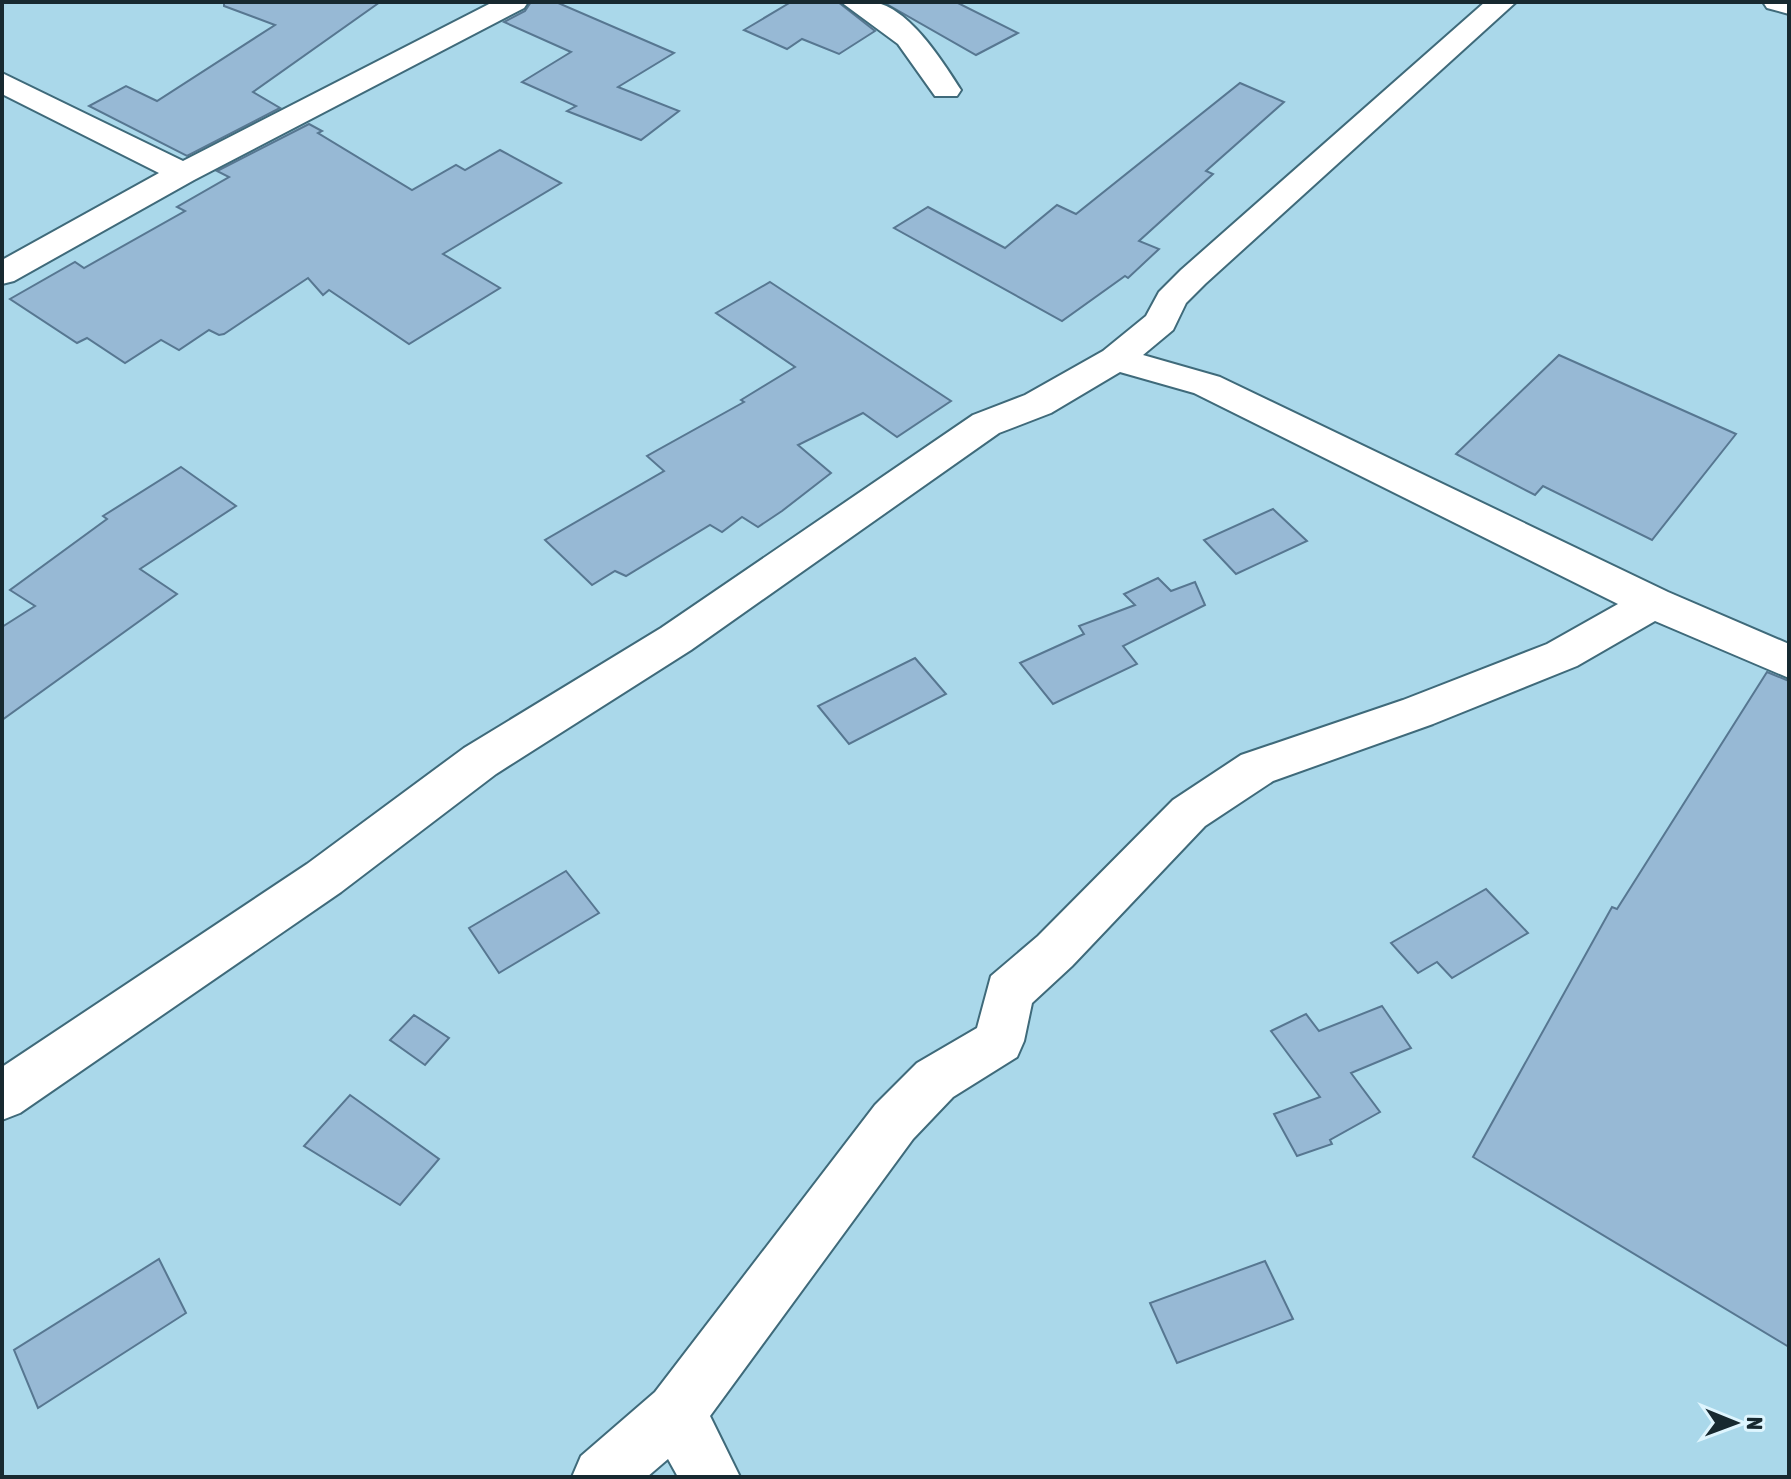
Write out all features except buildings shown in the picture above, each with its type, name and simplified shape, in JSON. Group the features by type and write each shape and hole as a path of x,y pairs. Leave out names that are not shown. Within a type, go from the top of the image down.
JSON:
{"street":[{"path":"2,274 183,173 514,2"},
{"path":"855,2 898,26 922,49 946,90"},
{"path":"2,1096 324,878 480,761 676,639 986,424 1038,404 1116,359 1161,322 1171,299 1205,266 1502,2"},
{"path":"1777,2 1789,6"},
{"path":"2,82 183,173"},
{"path":"1116,359 1207,385 1653,603 1789,662"},
{"path":"602,1477 676,1413 894,1122 935,1080 999,1041 1009,992 1055,951 1189,813 1257,768 1418,712 1562,655 1653,603"},
{"path":"676,1413 710,1477"}]}
